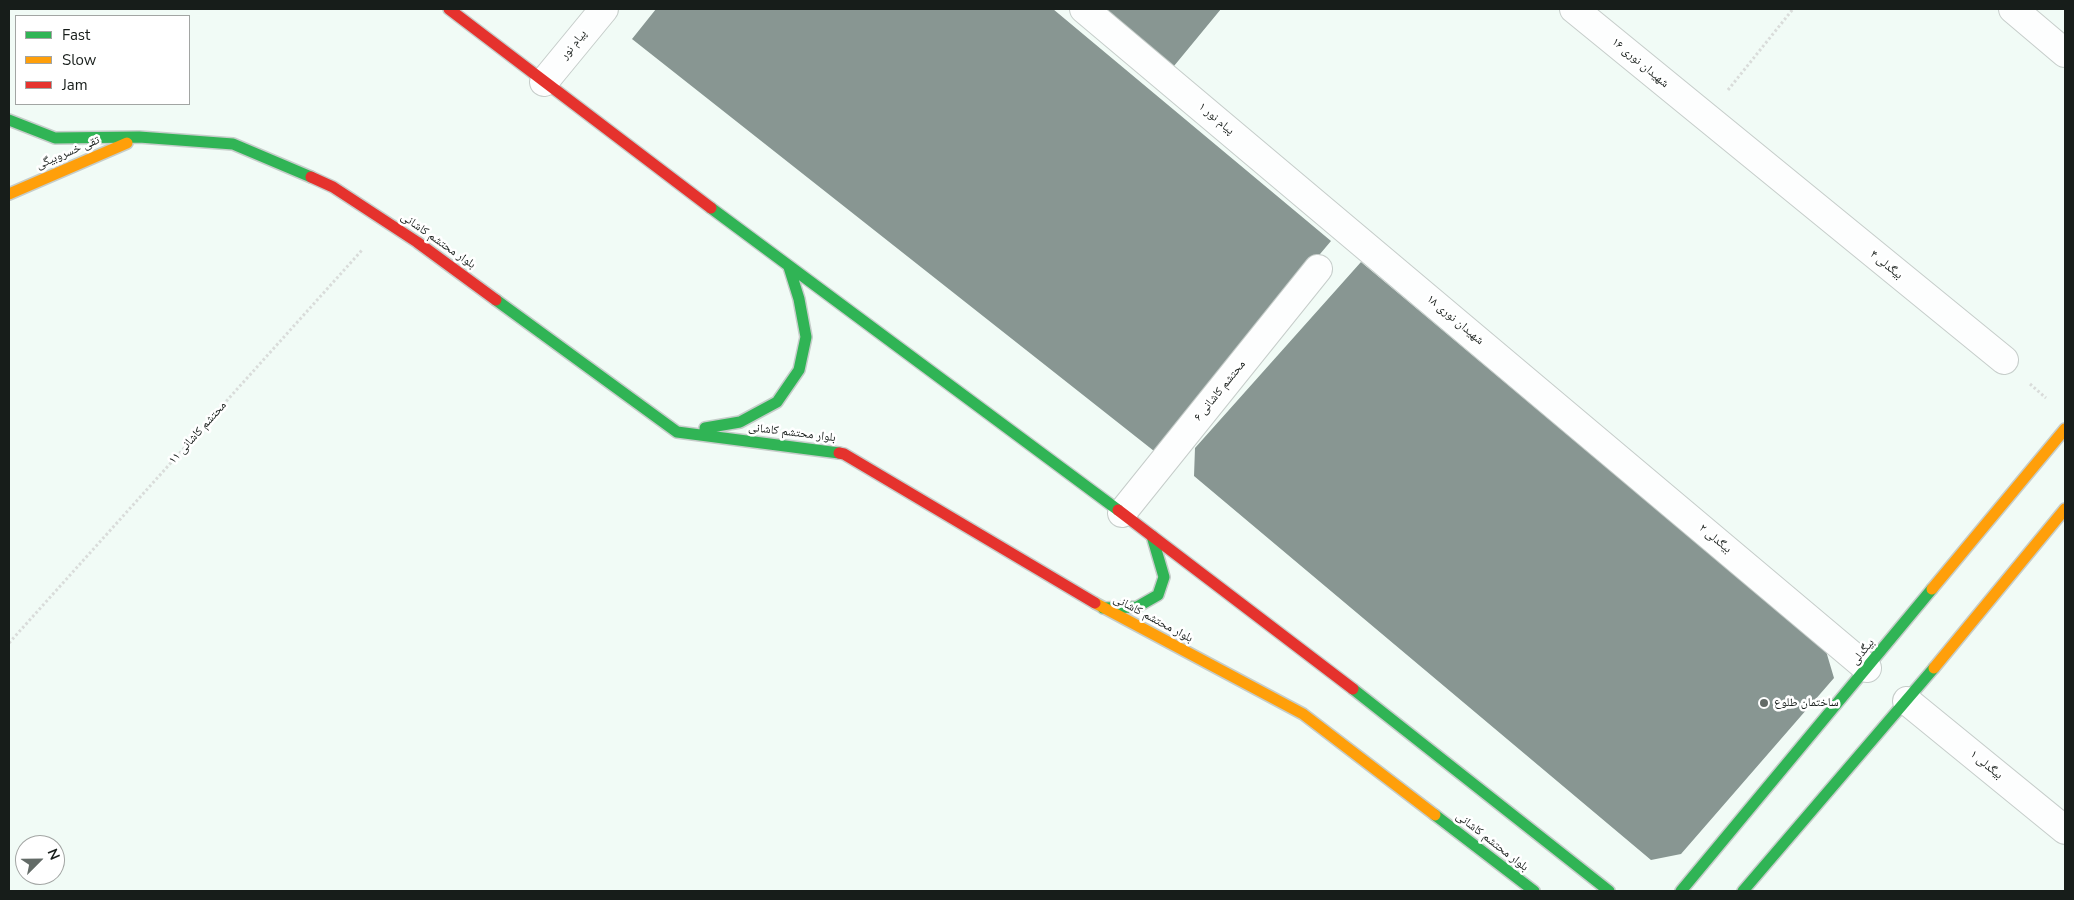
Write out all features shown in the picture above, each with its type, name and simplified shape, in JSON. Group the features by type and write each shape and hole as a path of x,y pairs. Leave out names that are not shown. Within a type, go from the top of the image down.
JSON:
{"main road":[{"path":"448,9 789,267 1122,513 1397,723 1609,891"},
{"name":"بلوار محتشم کاشانی","path":"9,120 55,138 139,137 232,144 333,187 387,222 677,432 844,454 1103,608 1303,714 1534,891"},
{"name":"تقی خسروبیگی","path":"9,194 139,137"},
{"path":"677,432 740,422 777,402 799,370 806,337 799,299 789,267"},
{"name":"بیگدلی","path":"1681,891 2065,429"},
{"path":"1743,891 1907,701 2065,509"},
{"path":"1103,608 1136,607 1158,595 1164,576 1152,536"},
{"path":"1766,883 1770,860"}],"street":[{"name":"پیام نور","path":"544,82 604,9"},
{"name":"پیام نور ۱","path":"1084,9 1347,230"},
{"name":"شهیدان نوری ۱۶","path":"1574,9 1705,117"},
{"path":"2013,9 2065,53"},
{"name":"بیگدلی ۴","path":"1705,117 2004,360"},
{"name":"شهیدان نوری ۱۸","path":"1347,230 1563,411"},
{"name":"محتشم کاشانی ۶","path":"1122,513 1318,269"},
{"name":"بیگدلی ۲","path":"1563,411 1867,668"},
{"name":"بیگدلی ۱","path":"1907,701 2065,830"}],"path":[{"path":"1705,117 1793,9"},
{"name":"محتشم کاشانی ۱۱","path":"9,643 387,222"},
{"path":"2004,360 2052,403"}],"building":[{"path":"656,9 1053,9 1331,241 1154,451 632,39"},
{"path":"1105,9 1221,9 1174,66"},
{"path":"1361,262 1826,651 1834,678 1681,854 1651,860 1194,476 1195,448"}],"traffic: fast":[{"path":"9,120 55,138 139,137 233,144 311,177"},
{"path":"711,208 1118,510"},
{"path":"705,428 740,422 777,402 799,370 806,337 799,299 789,267"},
{"path":"496,300 677,432 839,453"},
{"path":"1103,608 1137,607 1158,595 1164,577 1152,536"},
{"path":"1681,891 1932,589"},
{"path":"1743,891 1934,668"},
{"path":"1353,689 1609,891"},
{"path":"1435,815 1534,891"}],"traffic: slow":[{"path":"9,194 127,143"},
{"path":"1932,589 2065,429"},
{"path":"1934,668 2065,509"},
{"path":"1095,603 1303,714 1435,815"}],"traffic: jam":[{"path":"449,9 711,208"},
{"path":"311,177 333,187 417,242 496,300"},
{"path":"839,453 844,454 1095,603"},
{"path":"1118,510 1353,689"}],"place":[{"name":"ساختمان طلوع","path":"1764,703"}]}
